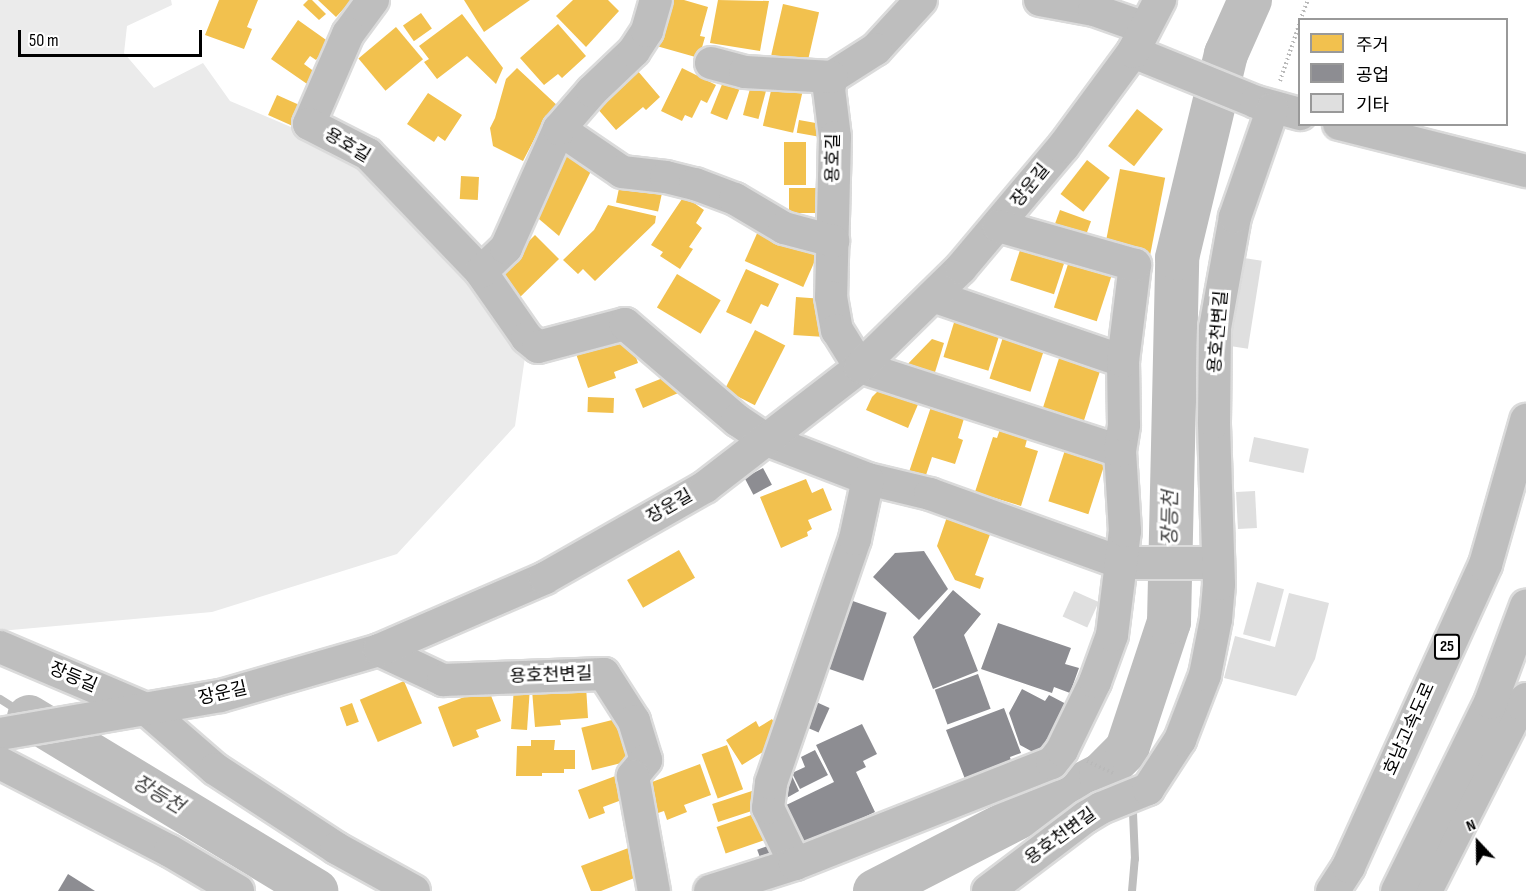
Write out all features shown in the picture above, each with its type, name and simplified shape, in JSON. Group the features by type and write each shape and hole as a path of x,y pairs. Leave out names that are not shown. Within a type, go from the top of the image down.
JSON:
{"highway":[{"name":"호남고속도로","path":"1322,891 1340,879 1485,564 1526,420"},
{"path":"1397,891 1490,702 1526,605"}],"street":[{"name":"용호길","path":"373,0 348,34 309,124 368,154 481,272 527,338 538,347 625,324 736,420 768,440"},
{"path":"481,272 506,248 559,129 592,91 634,51 646,31 656,0"},
{"path":"711,63 744,72 832,77 876,49 921,0"},
{"path":"1040,0 1094,10 1143,46 1276,108"},
{"name":"장운길","path":"0,734 221,696 379,650 545,578 705,487 860,367 933,296 998,226 1143,46 1160,0"},
{"name":"용호길","path":"832,77 829,89 835,137 831,297 837,330 860,367"},
{"name":"용호천변길","path":"988,891 1086,817 1148,789 1180,740 1205,675 1216,619 1212,563 1215,328 1236,217 1276,108"},
{"path":"1348,126 1526,171"},
{"path":"559,129 622,172 666,177 695,184 735,200 784,228 832,241"},
{"path":"710,891 795,864 1052,763 1062,750 1095,682 1113,635 1131,563 1125,531 1120,451 1124,425 1123,361 1135,266 998,226"},
{"path":"933,296 1123,361"},
{"path":"860,367 1120,451"},
{"path":"768,440 868,479 930,494 1131,563 1212,563"},
{"path":"795,864 768,808 771,783 855,539 868,479"},
{"name":"장등길","path":"0,647 146,709"},
{"name":"용호천변길","path":"379,650 443,680 604,674 634,722 646,760 633,776 654,891"},
{"path":"1426,891 1521,704 1526,699"},
{"path":"146,709 215,769 336,848 414,891"},
{"path":"0,763 170,851 238,891"}],"path":[{"path":"1301,18 1308,0"},
{"path":"1276,108 1298,28"},
{"path":"1084,760 1114,774"}],"shaded area":[{"path":"0,0 171,0 172,5 127,26 124,53 154,88 203,63 230,101 366,159 472,278 525,357 515,426 397,554 212,612 0,631"}],"building: 주거":[{"path":"219,0 258,0 247,27 252,29 244,49 205,35"},
{"path":"308,0 312,0 326,14 319,20 303,5"},
{"path":"318,0 352,0 336,17"},
{"path":"464,0 530,0 484,32"},
{"path":"573,0 608,0 619,11 586,47 556,16"},
{"path":"665,0 684,0 708,7 700,36 705,37 699,58 653,45"},
{"path":"718,0 769,1 760,51 710,43"},
{"path":"783,4 819,12 807,63 771,55"},
{"path":"421,13 432,29 414,41 403,26"},
{"path":"462,14 503,68 496,84 467,56 437,79 424,62 429,59 419,46"},
{"path":"298,20 329,42 316,60 310,56 304,64 319,75 310,86 271,59"},
{"path":"558,24 586,56 562,78 558,74 544,85 520,58"},
{"path":"396,27 423,59 385,91 358,58"},
{"path":"517,68 560,108 538,132 523,161 493,146 490,128 506,79"},
{"path":"682,68 716,85 707,103 701,100 692,118 685,115 682,121 661,111"},
{"path":"637,70 660,97 646,110 643,107 616,130 596,107"},
{"path":"725,77 742,84 727,120 710,113"},
{"path":"773,82 803,89 793,133 763,126"},
{"path":"751,85 766,89 758,119 743,115"},
{"path":"428,93 462,115 445,141 438,136 434,142 407,124"},
{"path":"277,95 302,106 293,126 268,115"},
{"path":"1137,109 1163,129 1134,166 1108,146"},
{"path":"799,120 826,125 823,137 797,133"},
{"path":"559,141 593,167 559,236 526,208"},
{"path":"784,142 806,142 806,185 784,185"},
{"path":"1087,160 1110,178 1083,212 1061,194"},
{"path":"1120,169 1165,178 1150,254 1105,246"},
{"path":"461,176 479,177 478,200 460,199"},
{"path":"621,179 663,188 658,211 616,202"},
{"path":"789,188 824,188 824,213 789,213"},
{"path":"684,196 704,210 696,223 702,228 689,247 693,249 680,269 660,256 663,252 651,245"},
{"path":"608,205 656,216 655,223 595,281 583,269 578,274 563,260 594,230"},
{"path":"1060,210 1091,221 1084,241 1053,230"},
{"path":"759,229 817,255 803,287 745,261"},
{"path":"535,235 559,259 515,302 497,273"},
{"path":"1022,244 1066,258 1054,294 1010,280"},
{"path":"1070,258 1113,272 1097,321 1054,307"},
{"path":"746,269 779,284 768,307 761,304 751,324 726,312"},
{"path":"677,274 721,300 701,334 657,307"},
{"path":"796,297 824,299 821,337 793,335"},
{"path":"956,316 1001,330 988,371 943,357"},
{"path":"755,330 785,345 755,405 725,390"},
{"path":"1005,331 1046,344 1030,392 990,379"},
{"path":"627,332 638,363 614,372 616,378 588,388 575,351"},
{"path":"932,339 944,343 932,382 900,372"},
{"path":"1062,349 1103,362 1081,431 1040,417"},
{"path":"668,376 683,391 643,408 635,389"},
{"path":"884,385 922,395 908,428 866,410 872,397"},
{"path":"588,397 614,398 613,413 587,412"},
{"path":"933,401 966,412 958,438 963,440 955,464 932,457 925,478 909,472"},
{"path":"1002,423 1029,432 1025,447 1038,451 1021,506 975,492 993,437 997,438"},
{"path":"1066,447 1106,460 1088,514 1048,501"},
{"path":"806,479 812,493 823,488 832,510 808,520 812,529 807,532 808,536 781,548 760,497"},
{"path":"948,514 992,529 975,575 984,578 980,589 955,580 937,546"},
{"path":"679,550 695,578 643,608 627,580"},
{"path":"404,681 422,723 378,742 360,700"},
{"path":"586,686 588,718 560,720 561,725 535,727 532,690"},
{"path":"514,687 530,688 527,730 511,729"},
{"path":"488,688 501,721 476,730 479,737 453,747 438,707"},
{"path":"352,703 359,722 347,726 340,707"},
{"path":"624,717 635,760 592,770 581,728"},
{"path":"772,719 780,733 777,743 742,765 726,740 756,721 759,727"},
{"path":"531,740 555,740 554,750 575,750 575,769 564,769 564,773 542,773 542,776 516,776 517,746 531,746"},
{"path":"727,745 743,789 718,798 702,754"},
{"path":"700,764 711,795 684,805 687,812 667,820 664,811 655,814 644,785"},
{"path":"618,775 627,798 603,807 605,813 589,819 578,790"},
{"path":"755,790 761,808 718,822 712,804"},
{"path":"760,812 769,838 726,853 717,827"},
{"path":"631,847 642,875 601,891 591,891 581,866"}],"building: 공업":[{"path":"763,468 772,485 753,495 744,478"},
{"path":"924,551 948,589 919,620 873,577 895,553"},
{"path":"953,590 981,614 964,635 978,671 933,689 913,637"},
{"path":"847,599 887,613 863,681 824,667"},
{"path":"998,623 1071,648 1065,664 1079,668 1070,693 1054,687 1052,693 981,669"},
{"path":"978,674 991,709 947,725 935,690"},
{"path":"1022,689 1045,701 1049,695 1070,706 1042,757 1020,745 1009,713"},
{"path":"814,701 830,708 819,733 803,726"},
{"path":"1004,708 1021,753 1010,757 1011,761 994,768 996,774 974,782 972,776 965,779 946,730"},
{"path":"862,724 877,754 863,761 866,767 856,772 875,812 799,848 780,808 834,782 816,745"},
{"path":"815,750 828,775 800,789 792,773 805,767 801,757"},
{"path":"792,776 799,791 781,801 782,781"},
{"path":"776,843 781,857 762,864 757,850"},
{"path":"68,874 95,891 58,891"}],"building: 기타":[{"path":"1244,258 1262,261 1248,349 1230,346"},
{"path":"1254,437 1309,449 1304,473 1249,461"},
{"path":"1255,491 1257,528 1238,529 1236,492"},
{"path":"1257,582 1284,589 1270,641 1243,634"},
{"path":"1074,591 1099,602 1087,628 1063,617"},
{"path":"1289,593 1329,603 1315,659 1296,696 1224,678 1235,636 1275,647"}],"waterway":[{"name":"장등천","path":"875,891 1101,775 1127,749 1169,622 1177,258 1226,54 1250,0"},
{"name":"장등천","path":"0,699 29,717"},
{"name":"장등천","path":"29,717 316,891"},
{"path":"1101,775 1124,788"},
{"path":"1132,891 1135,859 1133,814"}]}
